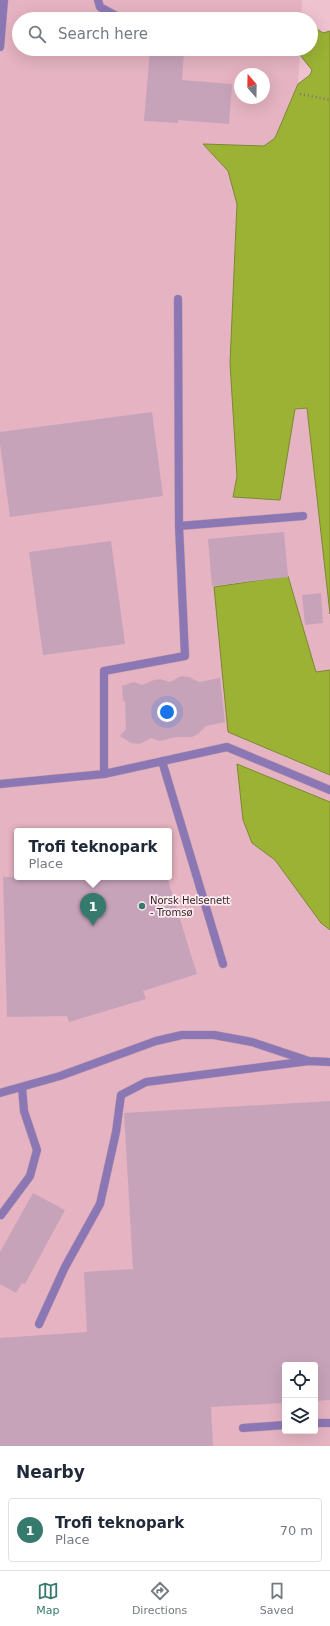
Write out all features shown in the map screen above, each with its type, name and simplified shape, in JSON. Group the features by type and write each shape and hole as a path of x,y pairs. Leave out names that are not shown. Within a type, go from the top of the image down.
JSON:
{"street":[{"path":"0,47 4,0"},
{"path":"98,0 100,7 109,12"},
{"path":"104,774 104,671 186,656 179,526 178,299"},
{"path":"179,526 303,516"},
{"path":"0,784 104,774 227,747 330,790"},
{"path":"162,761 223,964"},
{"path":"0,1093 60,1076 136,1048 182,1035 214,1035 252,1042 309,1061"},
{"path":"39,1324 65,1267 100,1204 116,1132 121,1095 146,1082 309,1061 330,1062"},
{"path":"1,1215 30,1176 37,1150 24,1111 22,1087"},
{"path":"318,1424 330,1423"},
{"path":"243,1428 282,1425"}],"path":[{"path":"300,94 330,100"}],"shaded area":[{"path":"0,0 302,0 301,12 12,12 12,56 300,56 298,84 275,138 264,146 203,144 228,171 237,204 230,363 237,476 234,497 280,500 295,409 307,408 330,614 330,670 316,673 288,576 229,732 330,775 330,802 238,764 252,843 275,860 321,923 330,930 330,1446 0,1446"},
{"path":"318,30 323,33 330,31 330,614 307,408 295,409 280,500 233,497 237,476 230,363 237,204 228,171 203,144 264,146 275,138 298,84 310,75 312,70 301,56 318,56"},
{"path":"288,576 316,672 330,670 330,775 228,732 214,587"},
{"path":"237,764 330,802 330,930 321,923 275,860 252,843 243,820"}],"building":[{"path":"149,56 184,56 182,80 232,84 229,124 178,120 178,123 144,121"},
{"path":"152,412 163,496 10,517 0,444 0,432"},
{"path":"284,532 288,577 212,586 208,539"},
{"path":"111,541 125,644 43,655 29,552"},
{"path":"321,593 323,623 305,625 302,595"},
{"path":"181,676 189,677 199,682 220,678 225,722 206,726 198,734 192,737 176,737 160,741 151,738 140,744 131,743 120,736 126,729 125,702 123,700 122,686 134,682 142,685 160,679 170,682"},
{"path":"3,877 14,877 14,880 168,880 197,974 143,991 146,999 69,1022 67,1016 7,1017"},
{"path":"330,1101 330,1400 318,1401 318,1362 282,1362 282,1403 211,1407 213,1446 0,1446 0,1338 87,1332 84,1272 133,1269 124,1113"},
{"path":"33,1193 65,1210 25,1284 22,1283 16,1293 0,1284 0,1252"}],"place":[{"name":"Norsk Helsenett - Tromsø","path":"142,906"},
{"name":"Trofi teknopark","path":"93,926"}]}
